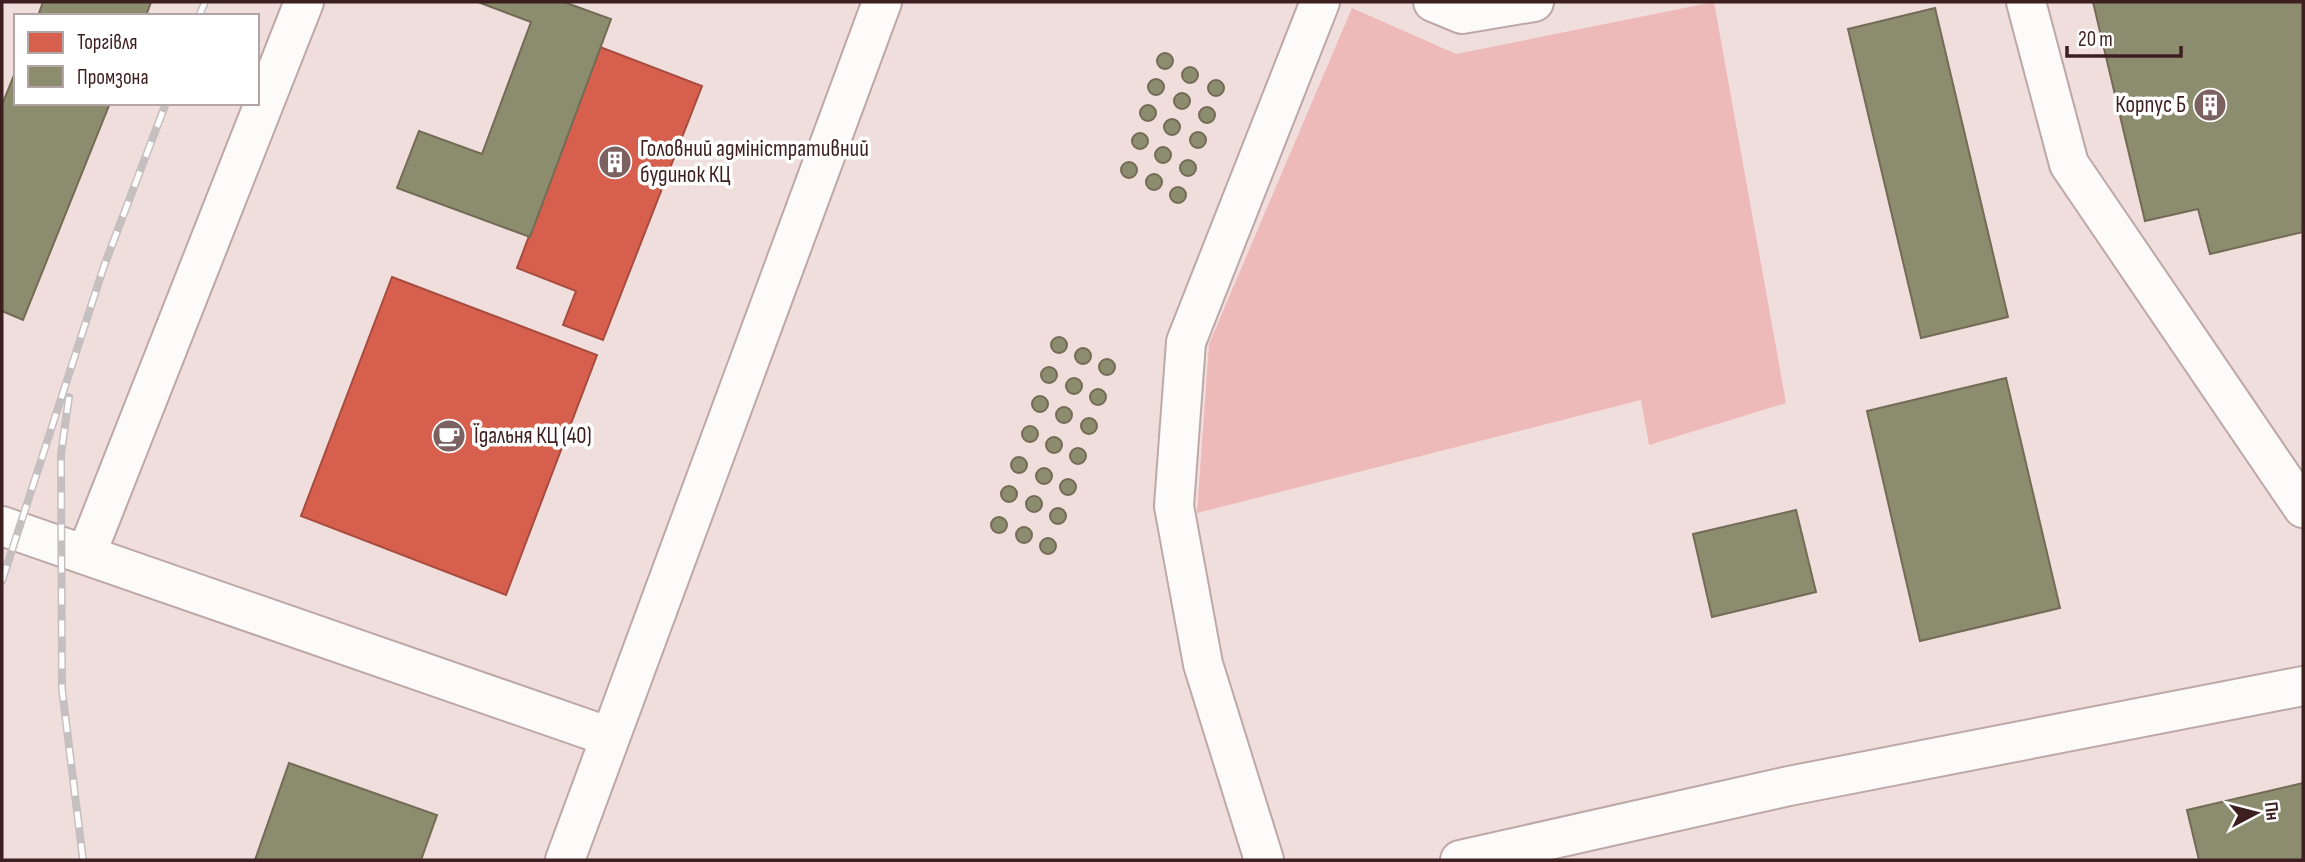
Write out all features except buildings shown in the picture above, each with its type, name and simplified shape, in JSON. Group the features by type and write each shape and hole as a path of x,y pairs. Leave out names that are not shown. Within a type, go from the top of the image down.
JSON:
{"street":[{"path":"86,555 304,2"},
{"path":"565,860 883,2"},
{"path":"1264,860 1203,664 1174,506 1186,342 1320,2"},
{"path":"1433,2 1462,14 1534,2"},
{"path":"2026,2 2069,164 2303,508"},
{"path":"2,526 610,737"},
{"path":"1460,860 1789,786 2303,687"}],"shaded area":[{"path":"1714,2 1786,403 1649,445 1641,400 1197,513 1209,344 1352,8 1456,54"}],"railway":[{"path":"200,14 205,2"},
{"path":"2,581 104,266 165,105"},
{"path":"69,397 61,454 62,689 83,860"}],"place":[{"name":"Корпус Б","path":"2210,105"},
{"name":"Головний адміністративний будинок КЦ","path":"615,162"},
{"name":"Їдальня КЦ (40)","path":"449,436"}]}
